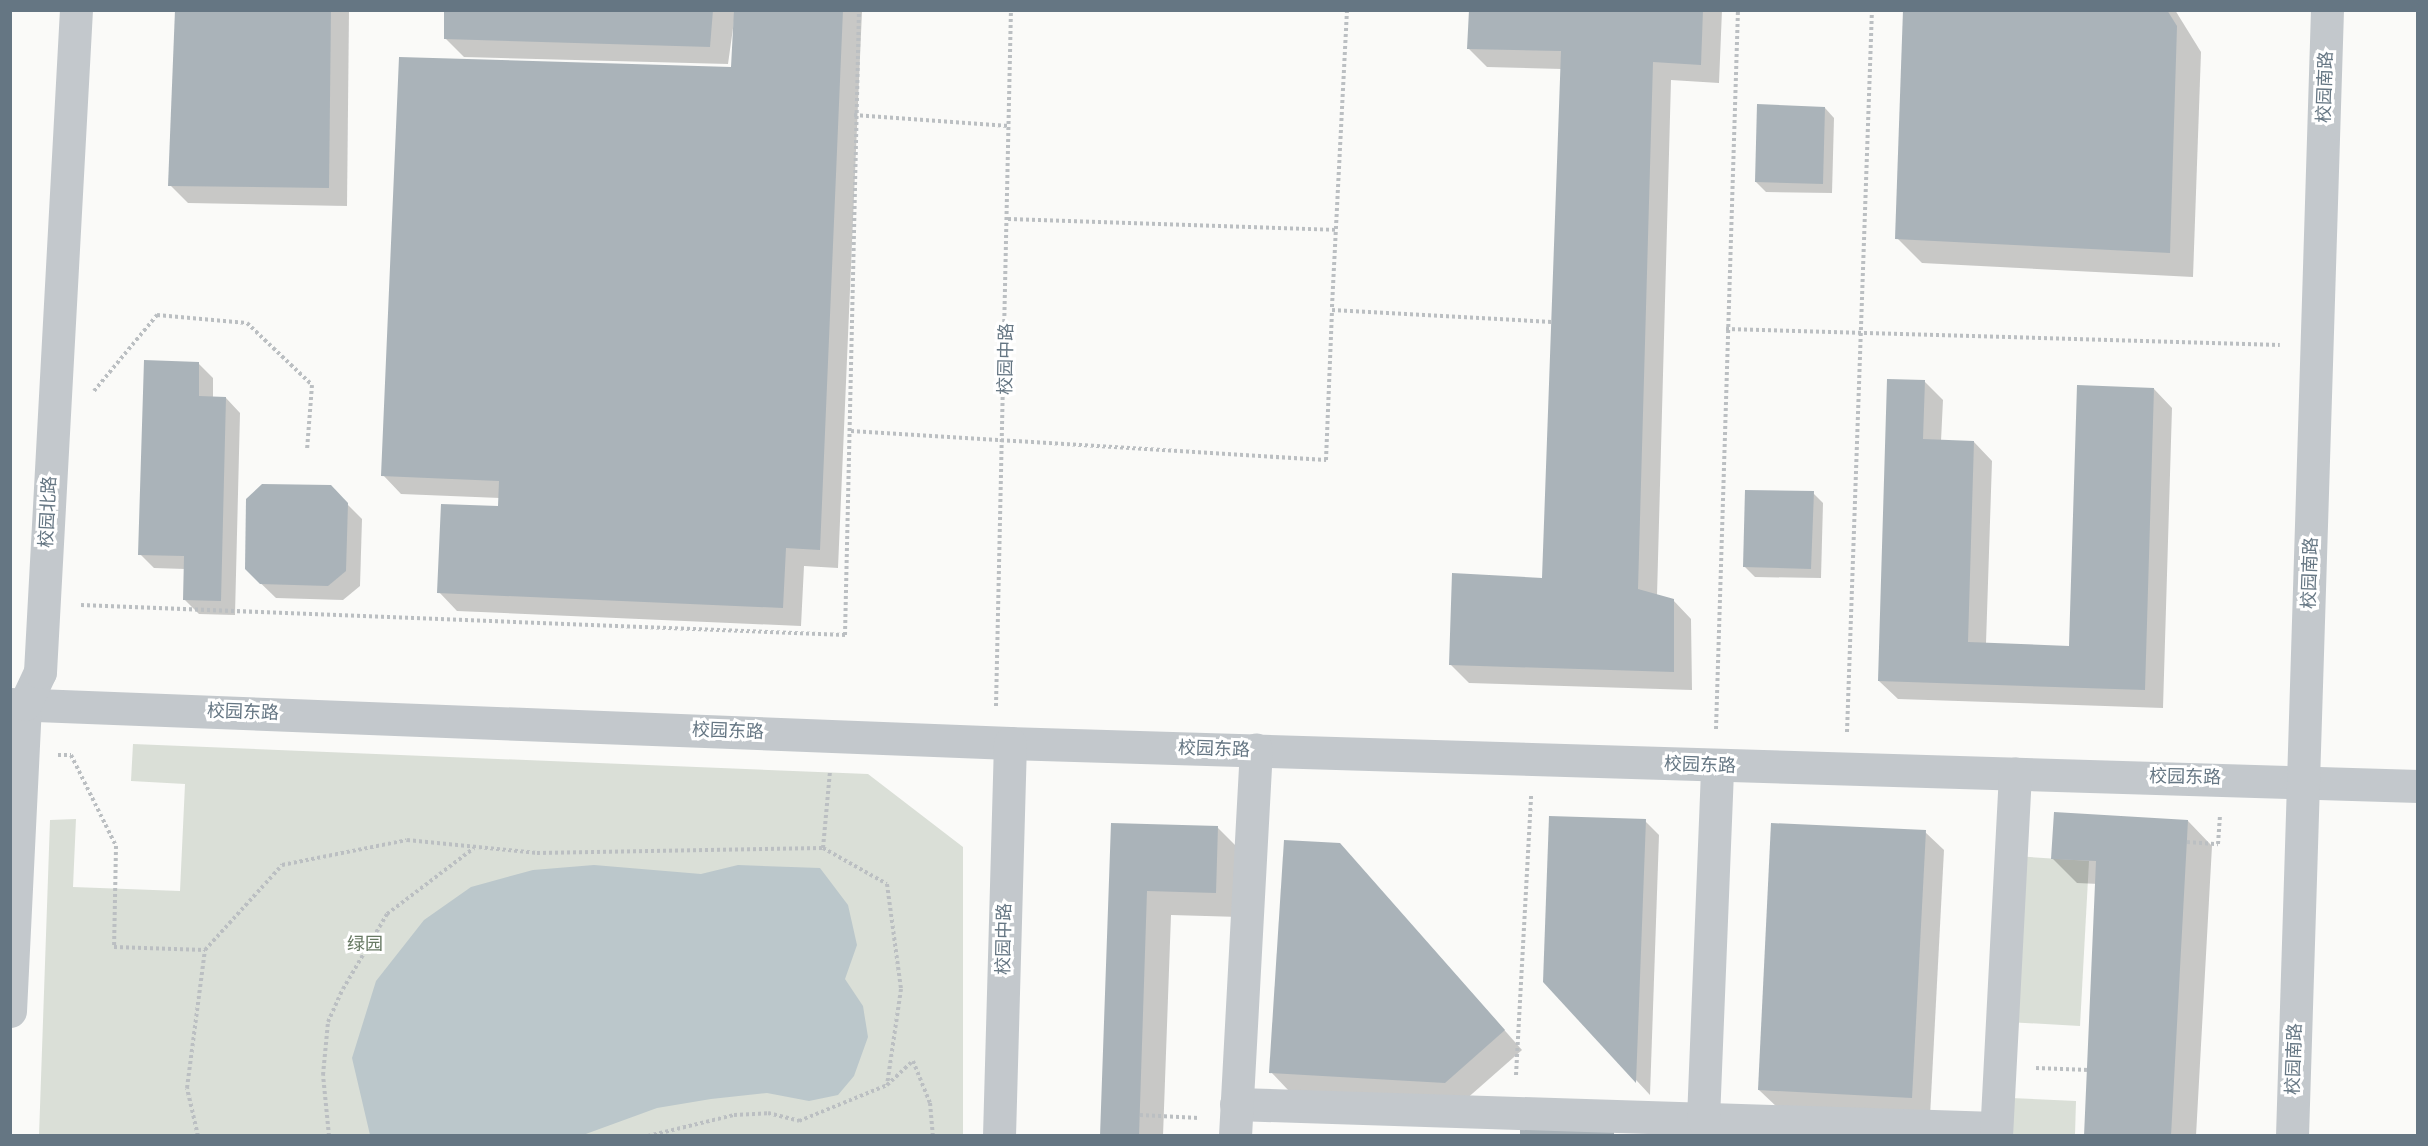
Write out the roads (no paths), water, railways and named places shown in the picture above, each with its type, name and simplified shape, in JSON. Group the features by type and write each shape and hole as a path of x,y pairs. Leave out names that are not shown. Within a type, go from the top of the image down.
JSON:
{"lane":[{"name":"校园北路","path":"10,1011 22,756 18,704 40,672 76,10"},
{"name":"校园南路","path":"2292,1136 2327,10"},
{"name":"校园东路","path":"18,704 1010,743 1717,766 2303,780 2418,786"},
{"name":"校园中路","path":"999,1136 1010,743"},
{"path":"1256,750 1235,1120 1463,1123 1514,1113 1996,1132 2014,773"},
{"path":"1703,1119 1717,766"}],"park label":[{"name":"绿园","path":"365,944"}]}
